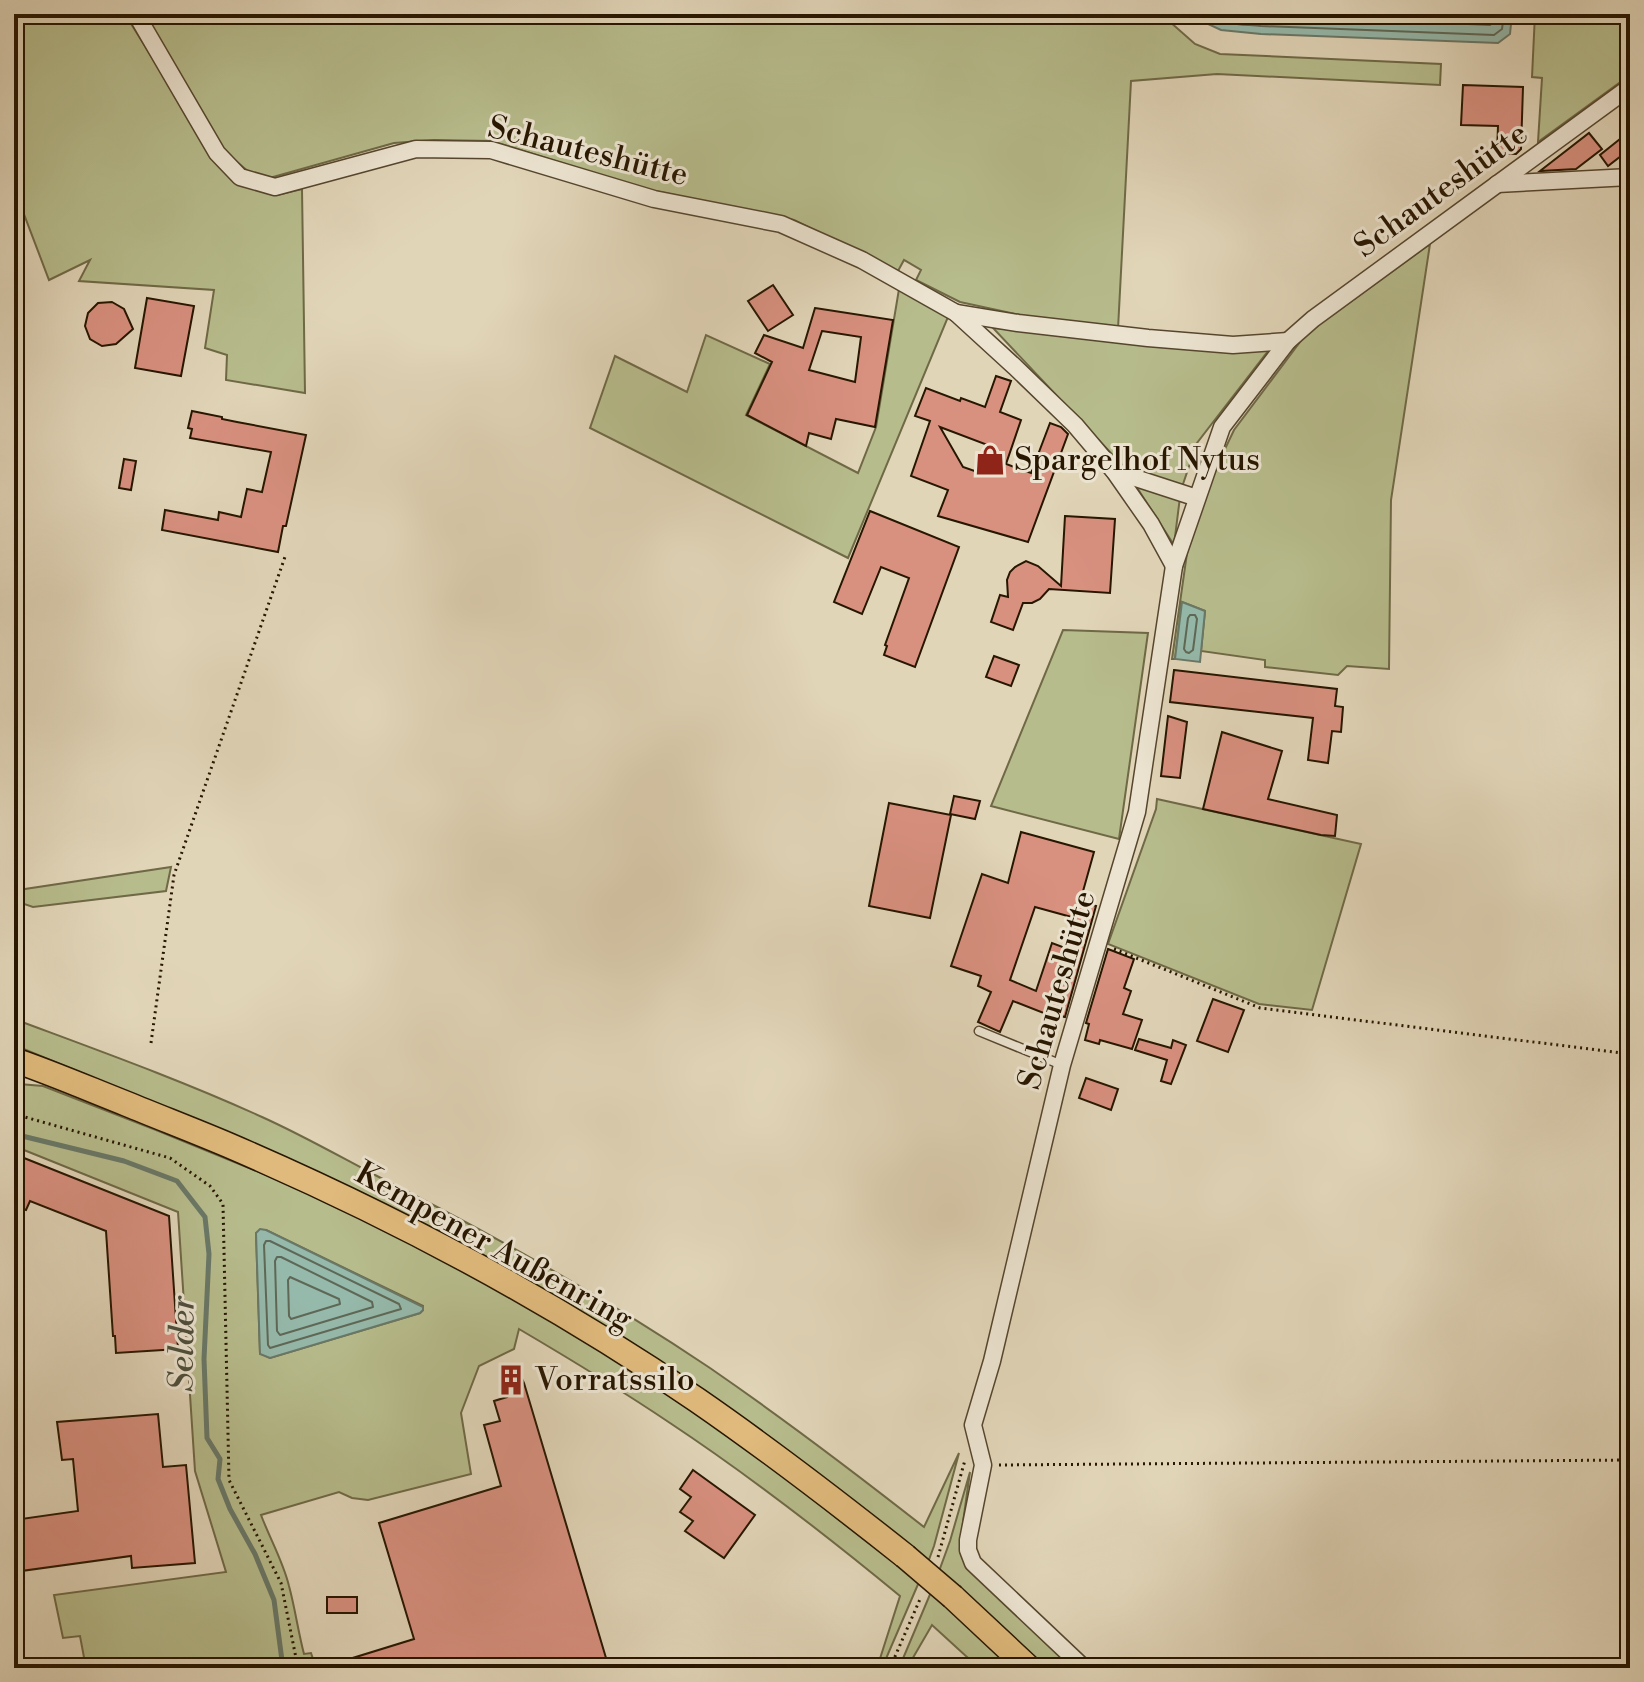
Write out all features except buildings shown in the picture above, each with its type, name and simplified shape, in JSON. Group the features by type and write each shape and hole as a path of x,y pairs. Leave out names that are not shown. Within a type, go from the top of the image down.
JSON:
{"main road":[{"name":"Kempener Außenring","path":"14,1060 226,1144 411,1231 487,1272 645,1366 811,1482 905,1556 1029,1668"}],"street":[{"name":"Schauteshütte","path":"136,14 217,153 240,177 275,187 416,149 491,150 654,199 781,224 862,260 956,313 1075,425 1114,471 1151,524 1174,566"},
{"name":"Schauteshütte","path":"973,1425 992,1361 1062,1065 1137,812 1174,566 1222,427 1288,341 1313,319 1630,87"},
{"path":"1497,184 1630,177"},
{"name":"Schauteshütte","path":"956,313 1148,338 1233,345 1288,341"},
{"path":"1114,471 1197,498"},
{"path":"973,1425 983,1465 968,1540 973,1563 1084,1668"}],"lane":[{"path":"979,1031 1062,1065"}],"path":[{"path":"151,1043 174,875 286,554"},
{"path":"1099,943 1260,1008 1630,1054"},
{"path":"14,1114 170,1158 210,1186 223,1204 229,1480 281,1583 298,1668"},
{"path":"936,1563 973,1425"},
{"path":"983,1465 1630,1460"},
{"path":"890,1668 923,1593"}],"green space":[{"path":"14,14 125,14 214,157 235,180 277,195 302,189 305,393 226,380 227,355 205,348 214,290 79,281 90,260 49,280 14,188"},
{"path":"139,14 968,14 977,23 995,23 1027,14 1161,14 1195,44 1220,54 1441,64 1440,85 1217,74 1131,81 1118,329 1039,319 960,302 916,280 921,270 904,260 898,271 794,220 641,188 492,141 394,143 266,179 250,173 223,150"},
{"path":"1535,14 1630,14 1630,75 1538,142 1542,78 1532,77"},
{"path":"1430,244 1391,500 1389,669 1347,666 1338,675 1265,667 1265,660 1201,651 1205,611 1182,602 1175,659 1172,659 1187,553 1213,474 1234,430 1306,334"},
{"path":"899,289 948,317 848,558 590,428 615,356 687,392 706,335 770,364 746,415 858,473 876,427"},
{"path":"993,328 1115,341 1268,351 1197,443 1182,487 1126,469"},
{"path":"1134,483 1180,497 1174,545"},
{"path":"1063,630 1148,633 1119,839 991,806"},
{"path":"1157,799 1361,844 1312,1010 1259,1004 1108,944"},
{"path":"171,867 166,891 33,907 24,904 18,895 25,889"},
{"path":"14,1019 170,1078 262,1117 503,1243 629,1316 710,1368 924,1527 959,1453 927,1565 814,1470 638,1350 255,1145 14,1045"},
{"path":"19,1084 43,1086 325,1199 526,1303 724,1430 919,1582 882,1668 877,1668 900,1596 787,1506 700,1443 519,1329 514,1349 479,1366 461,1413 471,1474 368,1500 339,1492 261,1515 286,1577 304,1654 311,1653 316,1668 86,1668 80,1636 63,1638 54,1595 226,1572 195,1471 178,1212 14,1146 14,1088","holes":["266,1230 423,1306 420,1313 270,1358 260,1353 256,1233"]},
{"path":"970,1472 961,1554 967,1567 1077,1668 1041,1668 938,1574"},
{"path":"931,1592 1016,1668 979,1668 932,1625 907,1668 899,1668"}],"water":[{"path":"1202,14 1512,14 1510,34 1498,43 1261,34 1221,30 1208,24"},
{"path":"1182,602 1205,611 1200,662 1175,659"},
{"path":"260,1229 423,1307 423,1310 270,1358 260,1354 256,1233"}],"waterway":[{"name":"Selder","path":"18,1135 124,1161 177,1181 205,1217 209,1254 204,1359 207,1438 220,1459 218,1479 230,1509 255,1554 274,1600 283,1668"}],"place":[{"name":"Spargelhof Nytus","path":"990,460"},
{"name":"Vorratssilo","path":"511,1380"}]}
